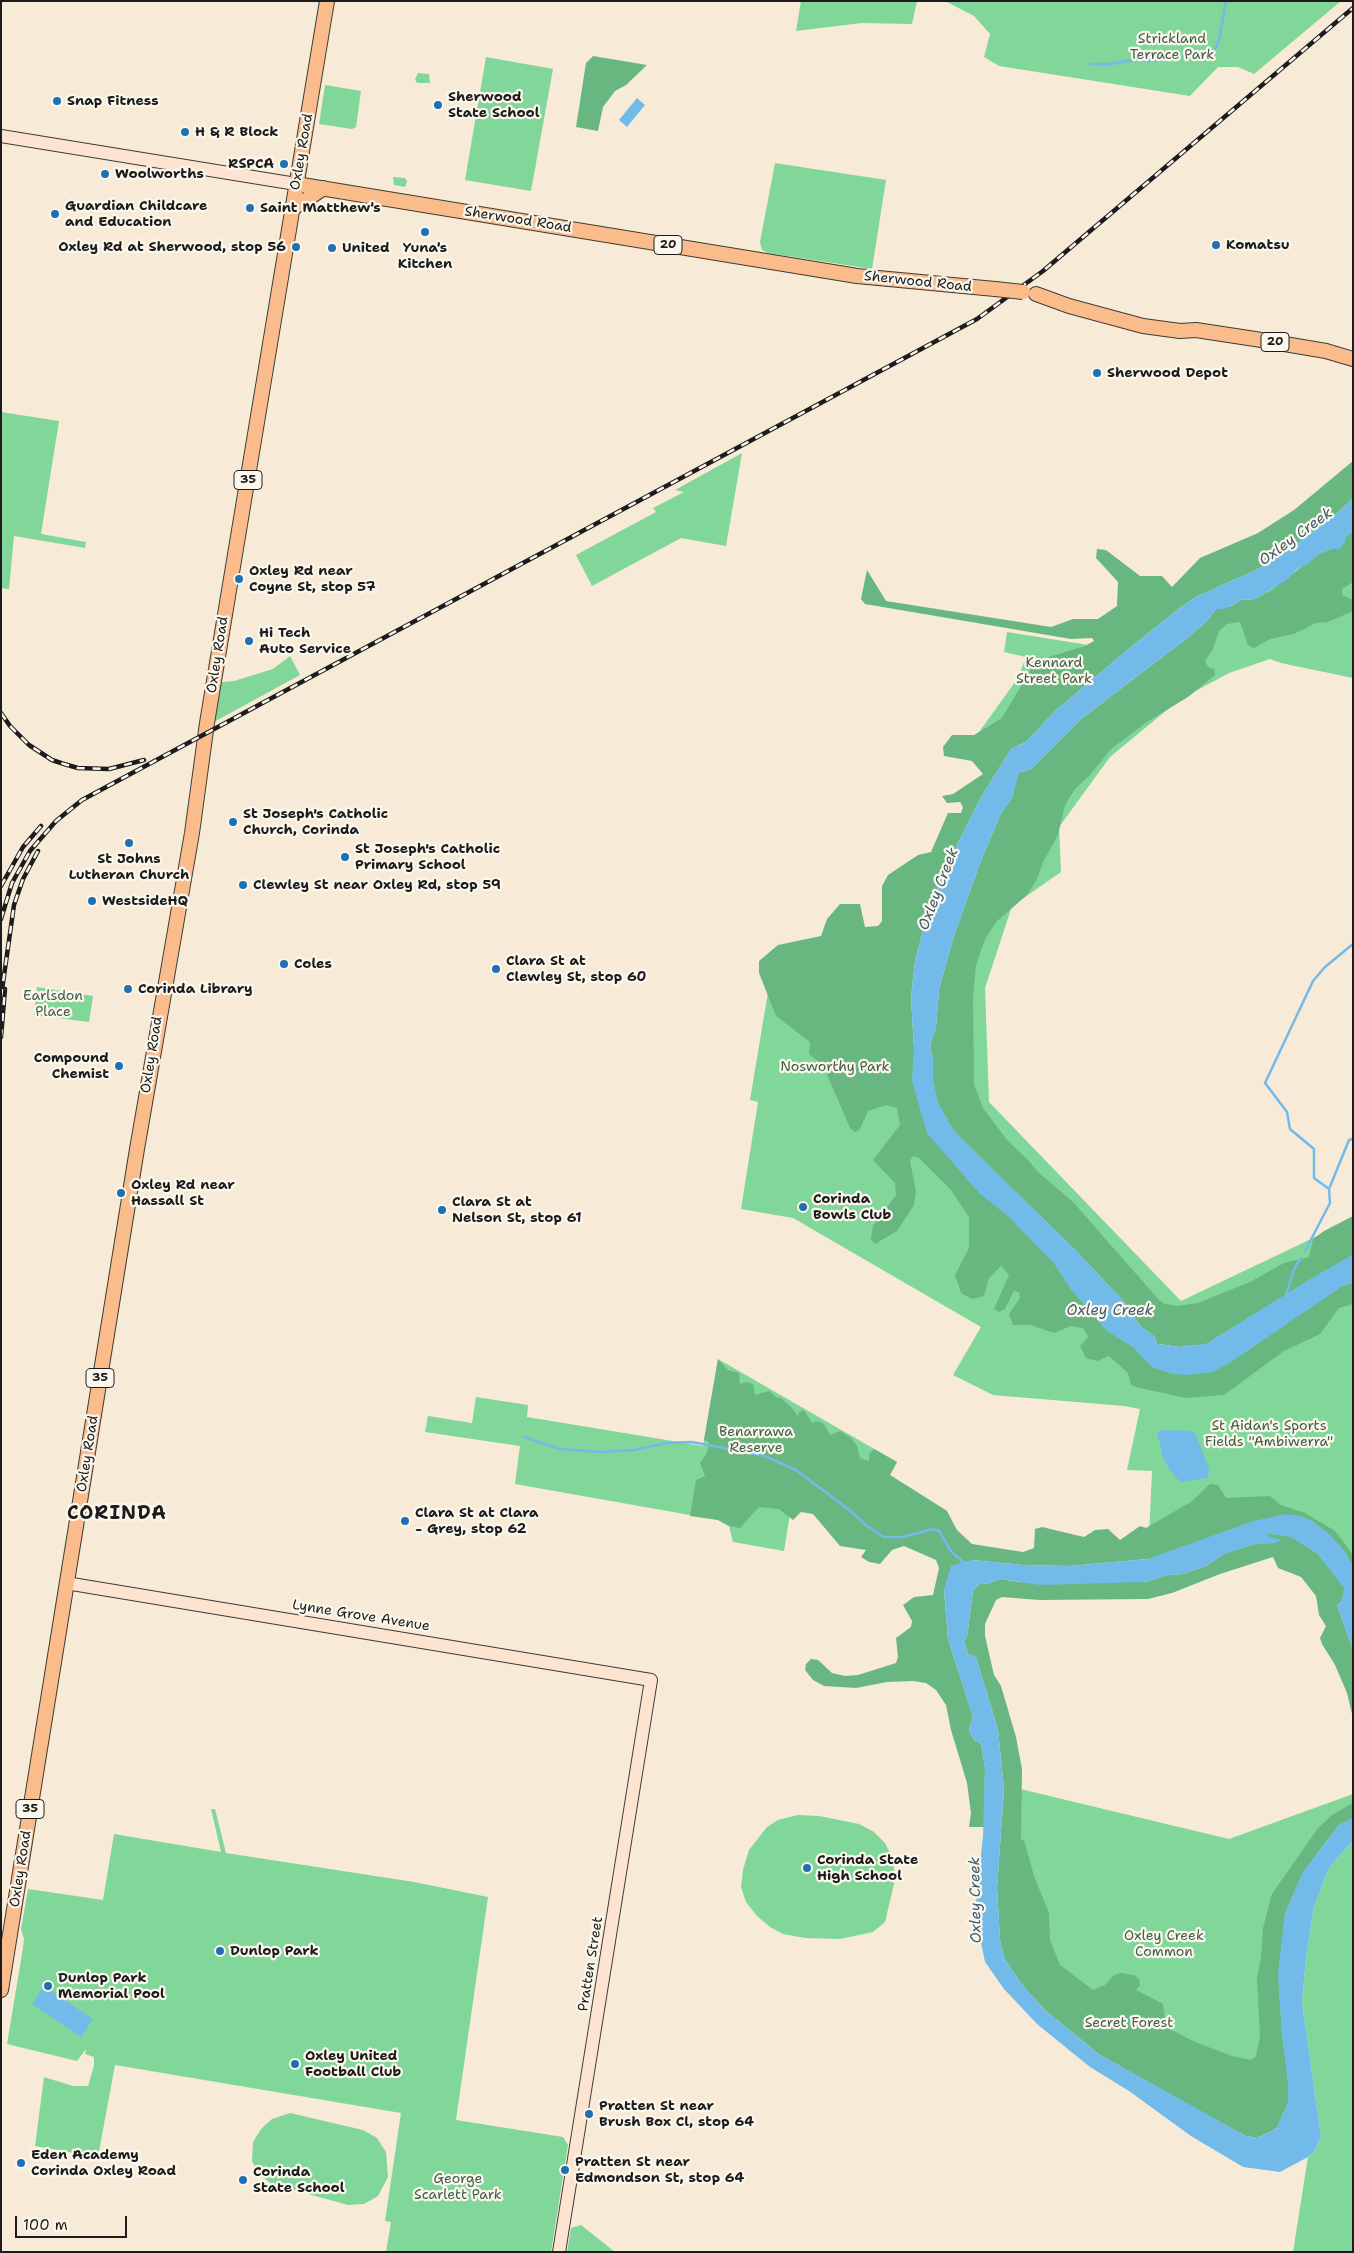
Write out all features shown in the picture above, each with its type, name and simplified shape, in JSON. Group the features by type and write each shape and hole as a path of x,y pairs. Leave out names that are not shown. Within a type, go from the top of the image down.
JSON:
{"main road":[{"name":"Oxley Road","path":"1,1990 157,1024 192,833 207,723 327,1"},
{"name":"Sherwood Road","path":"296,184 856,276 1050,294 1129,314 1187,326 1196,330 1306,347 1353,359"},
{"path":"292,209 324,188"}],"street":[{"name":"Sherwood Road","path":"1,136 296,184"},
{"name":"Lynne Grove Avenue","path":"66,1582 650,1680"},
{"name":"Pratten Street","path":"559,2252 650,1680"}],"green space":[{"path":"801,1 917,1 912,24 862,23 796,31"},
{"name":"Strickland Terrace Park","path":"945,1 1341,1 1254,74 1238,67 1218,67 1190,96 999,66 984,57 990,34 974,16"},
{"path":"593,56 647,65 626,85 615,91 603,107 598,131 576,127 586,63"},
{"path":"486,57 553,69 531,191 465,180"},
{"path":"418,73 429,74 430,83 417,83 415,79"},
{"path":"325,85 361,91 356,127 352,129 319,124"},
{"path":"775,163 886,180 872,269 768,253 762,250 760,242"},
{"path":"393,177 405,178 407,181 405,187 394,185"},
{"path":"1,412 59,421 41,534 86,542 85,548 14,536 9,589 1,588"},
{"path":"742,453 726,546 681,538 592,586 576,555 656,512 653,508 684,492 675,490"},
{"name":"Nosworthy Park","path":"1353,461 1353,498 1341,510 1302,540 1258,569 1196,597 1181,607 1055,711 1027,741 1011,749 981,797 944,871 925,923 915,961 911,998 914,1048 912,1081 979,1193 1007,1215 1054,1263 1071,1289 1106,1330 1134,1348 1152,1367 1173,1374 1212,1372 1229,1363 1341,1287 1353,1282 1353,1304 1339,1308 1320,1334 1284,1351 1224,1395 1186,1398 1131,1385 1128,1373 1109,1356 1097,1361 1086,1358 1080,1346 1088,1337 1083,1328 1071,1326 1054,1333 1031,1325 1013,1325 1009,1314 1020,1298 1019,1292 1014,1291 1005,1309 999,1312 994,1309 1009,1275 1001,1266 989,1278 984,1296 972,1299 961,1293 955,1275 969,1248 969,1217 951,1190 919,1158 913,1156 910,1161 916,1192 914,1205 897,1231 875,1244 871,1239 873,1226 896,1195 895,1183 873,1160 900,1125 897,1108 886,1105 868,1111 860,1129 855,1132 850,1128 823,1065 809,1054 810,1042 776,1016 759,973 759,961 778,945 821,936 827,919 840,904 860,904 865,927 878,926 882,921 882,886 888,875 918,855 931,852 948,813 961,813 963,807 960,802 947,803 942,796 953,794 983,774 972,761 944,756 943,747 952,735 974,735 1002,718 1036,661 1085,646 1094,641 1092,638 1071,639 865,604 861,599 867,570 886,601 1051,627 1073,619 1098,619 1117,606 1118,582 1096,558 1097,549 1106,550 1140,576 1162,576 1172,587 1200,558 1258,533 1294,510"},
{"path":"1353,531 1353,678 1270,659 1229,673 1179,700 1110,757 1059,827 1061,872 1012,906 985,988 989,1102 1181,1301 1353,1219 1353,1255 1206,1344 976,1153 936,1027 1081,719"},
{"path":"1353,531 1353,582 1342,589 1342,595 1353,600 1353,611 1328,622 1316,623 1294,634 1270,639 1254,648 1248,645 1240,622 1227,624 1219,631 1213,649 1205,661 1208,667 1214,669 1215,675 1188,697 1147,722 1111,749 1089,776 1075,789 1065,805 1058,835 1043,862 1037,879 1027,895 996,922 985,939 976,965 973,998 974,1085 983,1108 1007,1140 1037,1171 1074,1203 1159,1300 1165,1304 1177,1306 1198,1303 1250,1282 1284,1263 1309,1257 1313,1239 1353,1216 1353,1255 1206,1344 1180,1347 1157,1344 1155,1337 1140,1326 1128,1306 1077,1252 954,1131 938,1103 933,1081 933,1060 930,1045 936,1027 939,989 953,939 979,866 1000,815 1012,798 1018,773 1031,769 1081,719 1186,639 1207,621 1216,609 1231,606 1241,600 1255,599 1272,590 1319,554 1344,544 1346,537"},
{"name":"Kennard Street Park","path":"1007,632 1126,651 979,732 1018,678 1026,657 1004,652"},
{"path":"290,656 300,675 212,723 222,682 234,681 273,669"},
{"path":"771,974 914,1048 1152,1366 1353,1282 1353,1567 1345,1552 1148,1559 1152,1471 1127,1470 1140,1409 993,1395 953,1375 981,1327 793,1218 741,1209 758,1102 750,1100"},
{"name":"Earlsdon Place","path":"37,987 93,996 89,1022 34,1015"},
{"name":"Benarrawa Reserve","path":"718,1359 897,1462 890,1475 947,1511 939,1531 797,1471 784,1551 733,1542 729,1526 718,1520 515,1484 520,1446 425,1432 428,1416 472,1423 476,1397 528,1405 527,1417 703,1446"},
{"path":"718,1359 728,1370 739,1373 740,1384 746,1382 753,1384 755,1395 769,1391 776,1397 781,1398 798,1416 799,1412 804,1410 812,1423 818,1421 824,1424 830,1435 840,1431 851,1438 857,1446 860,1458 869,1461 869,1454 874,1449 897,1462 890,1475 947,1511 957,1530 972,1544 1023,1552 1034,1548 1035,1529 1042,1527 1084,1537 1095,1530 1108,1529 1120,1540 1140,1526 1146,1528 1191,1502 1210,1484 1218,1485 1226,1498 1270,1496 1281,1505 1305,1513 1335,1531 1353,1555 1353,1567 1345,1552 1330,1535 1312,1521 1300,1516 1254,1521 1148,1559 1069,1566 1023,1565 972,1560 944,1589 948,1639 973,1717 969,1730 974,1740 981,1744 985,1768 984,1827 969,1827 971,1813 967,1783 951,1730 946,1705 936,1690 926,1683 913,1681 887,1682 856,1688 824,1686 813,1680 805,1670 806,1664 811,1659 818,1660 832,1673 845,1676 858,1675 896,1663 898,1657 896,1638 911,1627 912,1621 903,1605 914,1597 933,1595 939,1568 936,1560 904,1546 892,1550 880,1564 869,1562 861,1557 866,1550 840,1546 813,1514 801,1512 793,1520 779,1509 759,1507 740,1528 729,1526 718,1520 690,1516 696,1480 705,1476 700,1463 707,1453 709,1442 704,1440"},
{"name":"Secret Forest","path":"1265,1533 1291,1537 1318,1554 1345,1588 1342,1601 1337,1605 1353,1650 1353,1718 1347,1693 1335,1665 1320,1638 1326,1626 1319,1615 1316,1596 1301,1577 1278,1568 1273,1557 1220,1574 1172,1593 1148,1599 1039,1600 1002,1597 996,1600 985,1624 985,1636 994,1675 1001,1686 1016,1737 1022,1769 1021,1840 1024,1840 1034,1876 1049,1913 1050,1940 1060,1965 1093,1990 1105,1985 1114,1975 1121,1973 1134,1975 1139,1979 1140,1985 1136,1990 1163,2004 1166,2027 1195,2042 1232,2056 1251,2060 1256,2056 1260,2037 1257,1977 1261,1958 1263,1928 1272,1894 1318,1828 1332,1815 1353,1803 1353,1818 1339,1825 1303,1872 1285,1913 1278,1975 1288,2083 1288,2103 1277,2128 1257,2138 1246,2136 1100,2055 1046,2011 1022,1985 1004,1958 1000,1940 997,1888 1004,1789 998,1730 976,1657 968,1654 964,1641 967,1637 973,1591 979,1584 986,1584 1001,1579 1019,1582 1145,1582 1168,1575 1183,1574 1206,1566 1224,1554 1256,1544 1276,1543 1280,1540 1269,1537"},
{"name":"Oxley Creek Common","path":"1016,1788 1229,1839 1353,1794 1353,1818 1339,1825 1317,1852 1288,2103 1019,1951"},
{"name":"Dunlop Park","path":"211,1809 215,1809 226,1853 414,1882 488,1897 456,2120 563,2137 568,2145 551,2252 386,2252 391,2222 385,2221 401,2113 115,2065 98,2157 35,2146 44,2077 73,2086 88,2086 94,2066 94,2057 85,2054 86,2049 77,2061 7,2044 23,1948 24,1939 21,1929 28,1889 103,1900 114,1834 221,1852"},
{"path":"798,1815 819,1816 859,1824 874,1832 885,1843 891,1855 894,1869 894,1884 885,1922 873,1932 840,1939 805,1938 783,1934 770,1927 757,1916 746,1902 741,1887 743,1870 749,1850 767,1827 778,1820"},
{"path":"1353,1840 1353,2252 1293,2252 1308,2157 1313,2153 1321,2137 1302,2002 1306,1958 1314,1906 1329,1868"},
{"path":"290,2113 363,2130 377,2138 386,2152 388,2177 378,2196 364,2204 348,2205 272,2184 258,2174 252,2161 253,2142 261,2129 272,2119"},
{"path":"581,2225 615,2252 567,2252 571,2228"}],"water":[{"path":"637,98 645,105 627,127 619,120"},
{"name":"Oxley Creek","path":"1353,498 1353,531 1346,537 1344,544 1339,549 1330,549 1319,554 1309,563 1296,570 1288,579 1255,599 1241,600 1225,609 1216,609 1207,621 1186,639 1081,719 1031,769 1019,773 1012,798 1000,815 979,866 953,939 939,989 936,1027 930,1045 933,1060 933,1081 938,1103 954,1131 1077,1252 1128,1306 1140,1326 1155,1337 1157,1344 1180,1347 1206,1344 1353,1255 1353,1282 1341,1287 1229,1363 1212,1372 1188,1375 1173,1374 1152,1367 1134,1348 1106,1330 1071,1289 1054,1263 1007,1215 979,1193 927,1133 912,1081 914,1048 911,998 915,961 925,923 944,871 981,797 1011,749 1027,741 1055,711 1181,607 1196,597 1258,569 1302,540 1341,510"},
{"path":"1162,1430 1194,1431 1209,1469 1208,1478 1180,1482 1169,1469 1163,1457 1157,1432"},
{"name":"Oxley Creek","path":"1286,1514 1300,1516 1312,1521 1330,1535 1345,1552 1353,1567 1353,1650 1337,1605 1342,1601 1344,1588 1318,1554 1291,1537 1266,1533 1269,1537 1281,1540 1276,1543 1255,1544 1224,1554 1206,1566 1183,1574 1168,1575 1145,1582 1040,1585 1001,1579 986,1584 979,1584 973,1591 967,1637 964,1641 968,1654 976,1657 998,1730 1004,1789 997,1888 1000,1940 1004,1958 1022,1985 1046,2011 1100,2055 1246,2136 1257,2138 1277,2128 1288,2103 1288,2083 1278,1975 1285,1913 1303,1872 1339,1825 1353,1818 1353,1840 1329,1868 1314,1906 1306,1958 1302,2002 1321,2137 1313,2153 1280,2172 1243,2167 1191,2136 1129,2091 1090,2067 1037,2024 1004,1989 985,1962 975,1913 983,1836 985,1768 981,1744 974,1740 969,1730 973,1717 948,1639 944,1589 951,1566 972,1560 1023,1565 1069,1566 1148,1559 1254,1521"},
{"path":"44,1986 93,2019 81,2037 32,2004"}],"waterway":[{"path":"1091,64 1111,64 1132,60 1152,61 1206,54 1215,50 1219,40 1226,1"},
{"path":"1329,1189 1314,1178 1314,1149 1290,1129 1287,1112 1265,1083 1313,981 1325,967 1353,944"},
{"path":"1305,1251 1330,1203 1329,1189 1349,1140 1353,1139"},
{"path":"1286,1295 1294,1269 1301,1258"},
{"path":"524,1437 560,1449 600,1452 634,1450 667,1443 692,1442 765,1456 796,1470 848,1509 867,1526 884,1537 903,1537 933,1529 939,1531 951,1551 965,1564"}],"railway":[{"path":"1,919 12,883 30,851 56,821 82,800 977,319 1043,271 1353,8"},
{"path":"1,713 10,726 29,745 52,760 64,764 78,768 109,769 144,760"},
{"path":"1,886 23,847 41,826"},
{"path":"1,997 14,905 23,879 38,851"},
{"path":"1,1037 5,989"}],"place":[{"name":"Snap Fitness","path":"57,101"},
{"name":"Sherwood State School","path":"438,105"},
{"name":"H & R Block","path":"185,132"},
{"name":"RSPCA","path":"284,164"},
{"name":"Woolworths","path":"105,174"},
{"name":"Saint Matthew's","path":"250,208"},
{"name":"Guardian Childcare and Education","path":"55,214"},
{"name":"Yuna's Kitchen","path":"425,232"},
{"name":"Komatsu","path":"1216,245"},
{"name":"Oxley Rd at Sherwood, stop 56","path":"296,247"},
{"name":"United","path":"332,248"},
{"name":"Sherwood Depot","path":"1097,373"},
{"name":"Oxley Rd near Coyne St, stop 57","path":"239,579"},
{"name":"Hi Tech Auto Service","path":"249,641"},
{"name":"St Joseph's Catholic Church, Corinda","path":"233,822"},
{"name":"St Johns Lutheran Church","path":"129,843"},
{"name":"St Joseph's Catholic Primary School","path":"345,857"},
{"name":"Clewley St near Oxley Rd, stop 59","path":"243,885"},
{"name":"WestsideHQ","path":"92,901"},
{"name":"Coles","path":"284,964"},
{"name":"Clara St at Clewley St, stop 60","path":"496,969"},
{"name":"Corinda Library","path":"128,989"},
{"name":"Compound Chemist","path":"119,1066"},
{"name":"Oxley Rd near Hassall St","path":"121,1193"},
{"name":"Corinda Bowls Club","path":"803,1207"},
{"name":"Clara St at Nelson St, stop 61","path":"442,1210"},
{"name":"Clara St at Clara - Grey, stop 62","path":"405,1521"},
{"name":"Corinda State High School","path":"807,1868"},
{"name":"Dunlop Park","path":"220,1951"},
{"name":"Dunlop Park Memorial Pool","path":"48,1986"},
{"name":"Oxley United Football Club","path":"295,2064"},
{"name":"Pratten St near Brush Box Cl, stop 64","path":"589,2114"},
{"name":"Eden Academy Corinda Oxley Road","path":"21,2163"},
{"name":"Pratten St near Edmondson St, stop 64","path":"565,2170"},
{"name":"Corinda State School","path":"243,2180"}],"district":[{"name":"CORINDA","path":"117,1514"}],"park label":[{"name":"St Aidan's Sports Fields \"Ambiwerra\"","path":"1269,1434"},
{"name":"George Scarlett Park","path":"458,2188"}]}
